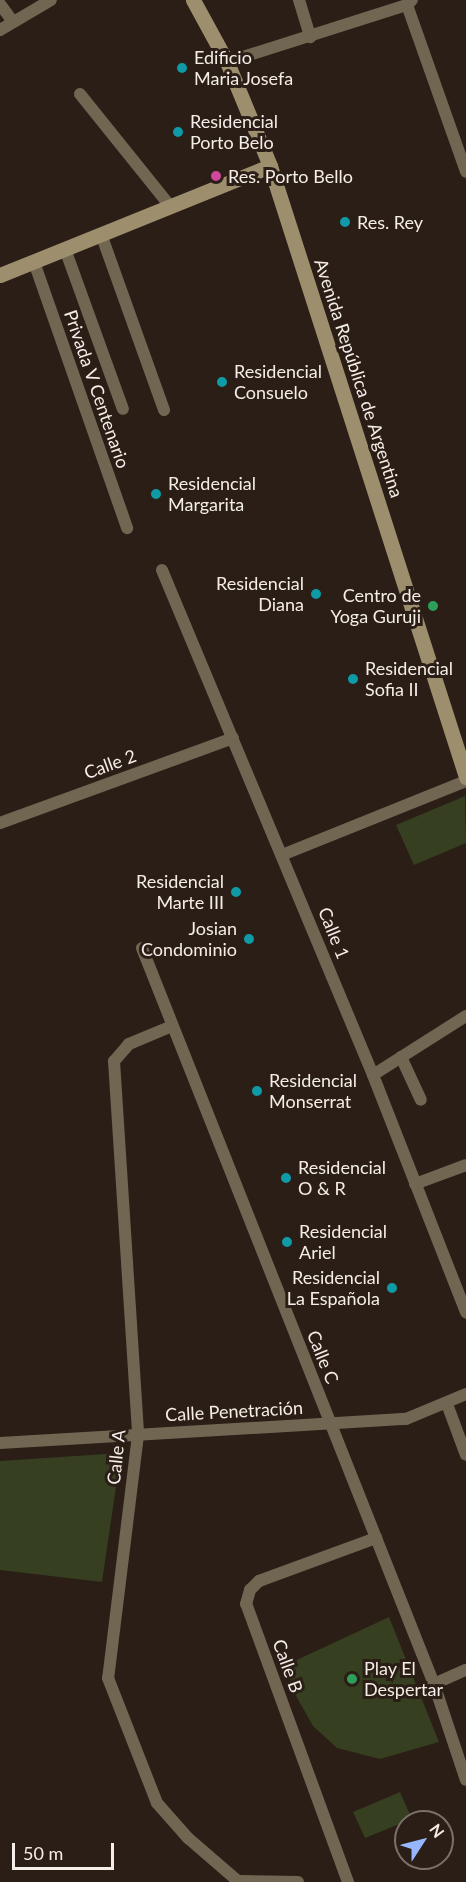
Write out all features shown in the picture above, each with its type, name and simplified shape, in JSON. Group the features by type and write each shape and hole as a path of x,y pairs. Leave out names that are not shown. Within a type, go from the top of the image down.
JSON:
{"main road":[{"name":"Avenida República de Argentina","path":"193,0 227,62 270,166 466,779"},
{"path":"0,275 270,166"}],"street":[{"path":"0,30 51,0"},
{"path":"299,0 310,37"},
{"path":"227,62 310,37 409,3 466,172"},
{"path":"0,4 13,22"},
{"path":"80,94 170,206"},
{"path":"101,234 164,410"},
{"path":"65,249 123,409"},
{"name":"Privada V Centenario","path":"34,262 127,528"},
{"name":"Calle 1","path":"162,570 373,1075 466,1312"},
{"name":"Calle 2","path":"0,823 233,738"},
{"path":"282,855 466,779"},
{"name":"Calle C","path":"142,948 434,1684 466,1780"},
{"path":"373,1075 466,1016"},
{"name":"Calle A","path":"172,1026 129,1044 114,1061 138,1435 108,1678 157,1803 188,1838 239,1881"},
{"path":"401,1057 421,1100"},
{"path":"415,1184 466,1165"},
{"name":"Calle Penetración","path":"0,1443 406,1419 447,1404 466,1394"},
{"path":"447,1404 466,1455"},
{"name":"Calle B","path":"348,1882 246,1604 250,1590 259,1581 376,1538"},
{"path":"434,1684 466,1670"},
{"path":"239,1881 298,1882"}],"green space":[{"path":"465,796 466,843 414,865 396,825"},
{"path":"121,1453 102,1582 0,1570 0,1461"},
{"name":"Play El Despertar","path":"389,1617 439,1742 380,1759 337,1748 313,1726 295,1694 286,1665"},
{"path":"400,1792 408,1810 394,1810 394,1826 365,1838 353,1812"}],"place":[{"name":"Edificio Maria Josefa","path":"182,68"},
{"name":"Residencial Porto Belo","path":"178,132"},
{"name":"Res. Porto Bello","path":"216,176"},
{"name":"Res. Rey","path":"345,222"},
{"name":"Residencial Consuelo","path":"222,382"},
{"name":"Residencial Margarita","path":"156,494"},
{"name":"Residencial Diana","path":"316,594"},
{"name":"Centro de Yoga Guruji","path":"433,606"},
{"name":"Residencial Sofia II","path":"353,679"},
{"name":"Residencial Marte III","path":"236,892"},
{"name":"Josian Condominio","path":"249,939"},
{"name":"Residencial Monserrat","path":"257,1091"},
{"name":"Residencial O & R","path":"286,1178"},
{"name":"Residencial Ariel","path":"287,1242"},
{"name":"Residencial La Española","path":"392,1288"},
{"name":"Play El Despertar","path":"352,1679"}]}
